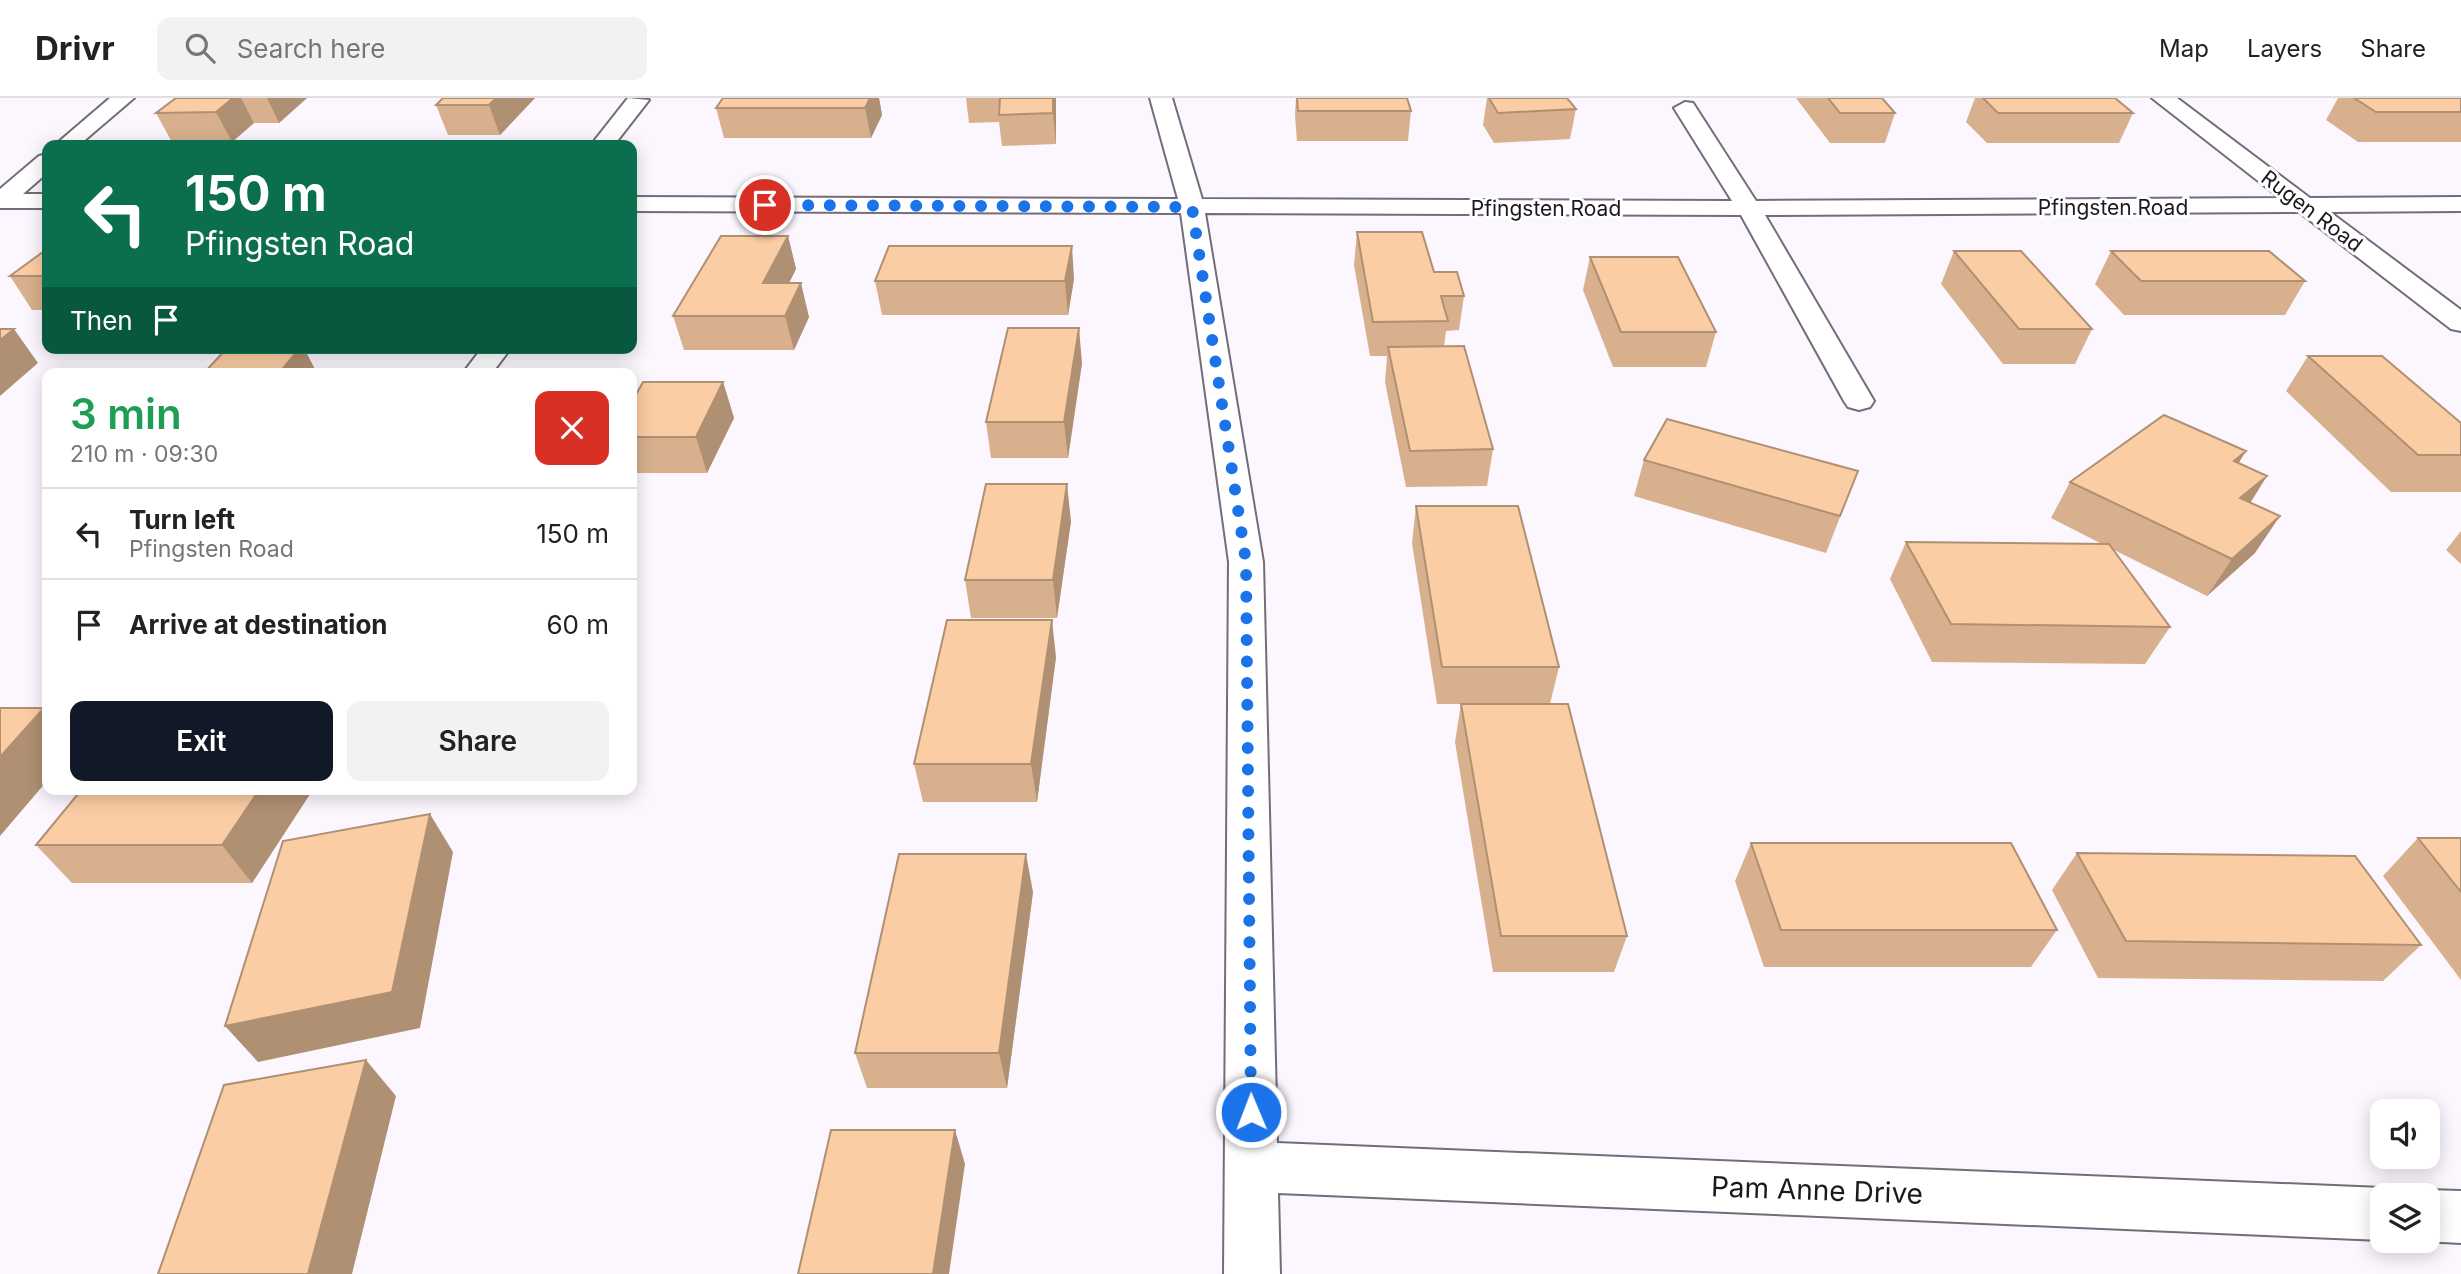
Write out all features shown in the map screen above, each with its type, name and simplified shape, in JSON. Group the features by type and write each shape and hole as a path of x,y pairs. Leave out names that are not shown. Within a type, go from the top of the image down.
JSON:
{"street":[{"path":"72,140 122,98"},
{"path":"615,98 649,100"},
{"path":"1161,98 1192,207 1246,562 1252,1274"},
{"name":"Rugen Road","path":"2164,98 2303,206 2461,323"},
{"path":"607,140 649,100"},
{"path":"1685,108 1749,208 1859,401"},
{"path":"0,201 42,165"},
{"path":"0,201 42,201"},
{"name":"Pfingsten Road","path":"637,204 1749,208 2461,204"},
{"path":"481,368 492,354"},
{"name":"Pam Anne Drive","path":"1252,1167 2370,1214"},
{"path":"2440,1216 2461,1217"}],"building":[{"path":"176,98 233,98 216,112 156,113"},
{"path":"443,98 496,98 489,105 436,105"},
{"path":"723,98 870,98 865,108 716,108"},
{"path":"1000,98 1053,98 1053,113 999,115"},
{"path":"1297,98 1407,98 1411,111 1298,111"},
{"path":"1489,98 1567,98 1576,109 1498,113"},
{"path":"1828,98 1882,98 1895,113 1840,113"},
{"path":"1983,98 2115,98 2133,113 1998,113"},
{"path":"2354,98 2461,98 2461,112 2376,112"},
{"path":"1357,232 1422,232 1434,272 1457,272 1464,296 1441,296 1448,321 1373,322"},
{"path":"721,236 788,236 763,283 801,283 785,316 673,316"},
{"path":"889,246 1072,246 1065,281 875,281"},
{"path":"1954,251 2021,251 2092,329 2019,329"},
{"path":"2111,251 2269,251 2305,281 2141,281"},
{"path":"42,253 42,276 10,276"},
{"path":"1590,257 1678,257 1716,332 1621,332"},
{"path":"1008,328 1079,328 1064,422 986,422"},
{"path":"0,329 14,329 0,340"},
{"path":"1464,346 1493,449 1410,451 1388,347"},
{"path":"221,354 295,354 283,368 209,368"},
{"path":"2308,356 2382,356 2461,423 2461,455 2418,455"},
{"path":"643,382 723,382 696,437 637,437 637,393"},
{"path":"2164,415 2246,451 2234,461 2267,476 2240,498 2280,516 2232,559 2070,482"},
{"path":"1667,419 1858,471 1840,516 1644,460"},
{"path":"986,484 1067,484 1053,580 965,580"},
{"path":"1416,506 1518,506 1559,667 1442,667"},
{"path":"1906,542 2109,544 2170,627 1951,624"},
{"path":"947,620 1052,620 1031,764 914,764"},
{"path":"1461,704 1568,704 1627,936 1501,936"},
{"path":"0,708 42,708 42,710 0,757"},
{"path":"77,795 256,795 222,845 36,845"},
{"path":"430,814 392,992 225,1026 283,841"},
{"path":"2418,838 2461,838 2461,892"},
{"path":"1751,843 2011,843 2057,930 1781,930"},
{"path":"2077,853 2355,856 2421,945 2126,941"},
{"path":"899,854 1026,854 999,1053 855,1053"},
{"path":"366,1060 308,1274 158,1274 224,1085"},
{"path":"831,1130 955,1130 933,1274 798,1274"}],"route":[{"path":"765,205 1192,207 1246,562 1251,1112"}]}
